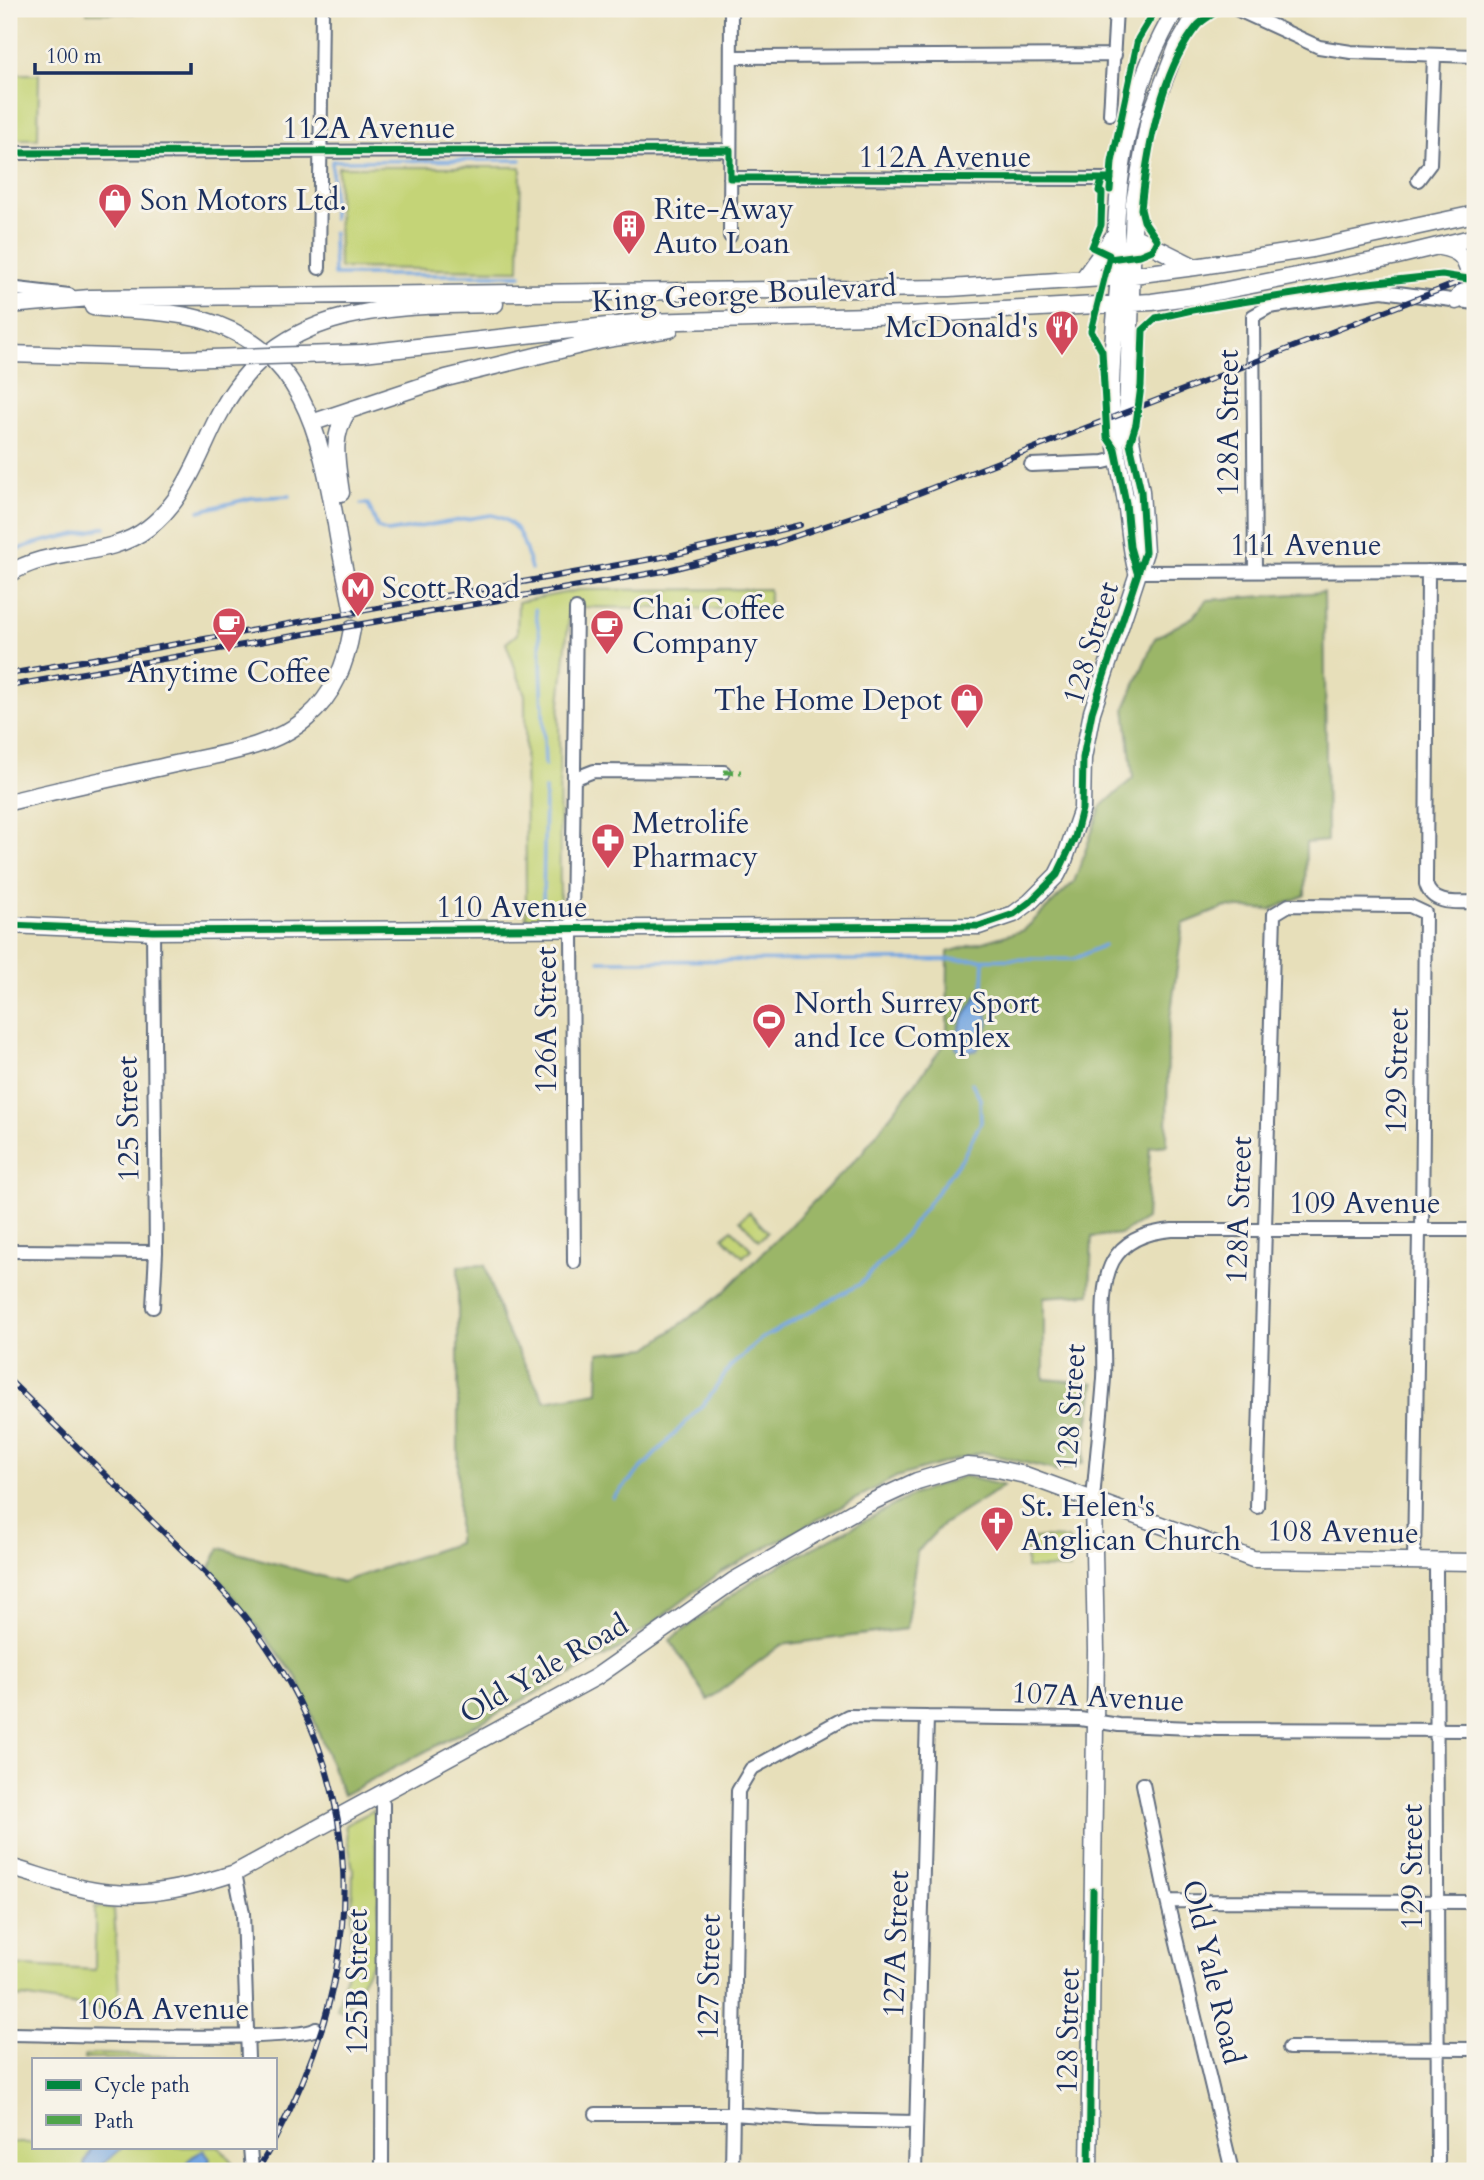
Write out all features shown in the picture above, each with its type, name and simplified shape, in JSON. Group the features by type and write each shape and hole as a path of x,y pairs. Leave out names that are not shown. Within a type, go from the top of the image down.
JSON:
{"main road":[{"path":"1124,234 1119,179 1130,114 1145,70 1176,9"},
{"path":"1083,279 1124,234 1149,119 1177,47 1199,9"},
{"name":"King George Boulevard","path":"9,305 90,298 944,288 1125,276 1195,267 1312,249 1475,214"},
{"path":"1124,234 1195,267"},
{"name":"128 Street","path":"1124,234 1123,304 1111,403 1116,459 1126,503 1130,547 1137,572"},
{"name":"King George Boulevard","path":"9,354 181,359 363,353 644,321 909,315 1123,304 1200,295 1438,247 1475,237"},
{"path":"1438,247 1453,249 1465,257 1471,279 1455,301"},
{"path":"9,574 34,561 110,548 149,528 184,488 221,411 243,379 267,355 293,336 321,323 364,310 586,301 686,293"},
{"path":"49,302 156,312 203,320 232,332 267,355 296,390 314,422 351,604 354,583 335,443 348,411"},
{"name":"128 Street","path":"1014,914 1057,875 1075,837 1082,809 1083,758 1092,712 1145,552 1141,491 1127,419 1123,304"},
{"path":"314,422 446,378 601,340 669,329 709,318"},
{"path":"9,802 211,756 276,737 306,719 331,690 345,662 352,629"},
{"name":"110 Avenue","path":"9,925 153,931 979,926 1014,914"},
{"name":"Old Yale Road","path":"9,1867 93,1890 121,1894 196,1884 235,1873 596,1677 733,1581 853,1512 917,1481 967,1466 993,1468 1025,1475 1093,1501"},
{"name":"128 Street","path":"1089,2171 1094,1721 1093,1501"},
{"name":"108 Avenue","path":"1093,1501 1253,1559 1475,1562"}],"street":[{"path":"319,268 322,9"},
{"path":"730,236 731,9"},
{"path":"1110,114 1116,9"},
{"path":"1236,9 1319,47 1351,52 1475,55"},
{"path":"731,57 1115,55"},
{"path":"1418,180 1430,164 1434,56"},
{"name":"112A Avenue","path":"9,153 730,150"},
{"name":"112A Avenue","path":"730,178 1119,179"},
{"path":"9,288 90,298"},
{"name":"128A Street","path":"1255,570 1253,316 1269,307 1382,291 1455,301"},
{"path":"1455,301 1475,303"},
{"path":"1031,465 1104,462 1116,459"},
{"path":"1428,571 1426,884 1428,891 1437,899 1475,902"},
{"name":"111 Avenue","path":"1137,572 1475,571"},
{"name":"126A Street","path":"574,1262 572,930 576,778 576,609"},
{"path":"576,778 594,771 724,772"},
{"name":"128A Street","path":"1257,1507 1273,914 1289,905 1410,906 1425,913"},
{"name":"129 Street","path":"1414,1562 1425,913"},
{"name":"125 Street","path":"153,931 156,1252 153,1307"},
{"name":"109 Avenue","path":"1130,1242 1152,1233 1172,1230 1475,1230"},
{"name":"128 Street","path":"1093,1501 1104,1374 1106,1281 1114,1259 1130,1242"},
{"path":"9,1251 156,1252"},
{"name":"129 Street","path":"1436,1562 1438,2171"},
{"name":"107A Avenue","path":"741,1784 751,1769 848,1716 1094,1721 1216,1729 1475,1730"},
{"name":"127A Street","path":"915,2171 924,1937 927,1717"},
{"name":"127 Street","path":"732,2171 738,1791 741,1784"},
{"name":"Old Yale Road","path":"1143,1784 1167,1901 1232,2171"},
{"name":"125B Street","path":"378,1794 383,1804 382,2171"},
{"path":"235,1873 243,1913 248,2058"},
{"path":"1167,1901 1475,1902"},
{"name":"106A Avenue","path":"9,2034 247,2036 304,2035 316,2029"},
{"path":"1289,2048 1475,2049"},
{"path":"596,2114 733,2114 916,2122"},
{"path":"250,2148 252,2171"}],"green space":[{"path":"87,9 134,9 134,13 87,13"},
{"path":"9,74 39,74 38,139 9,139"},
{"path":"338,167 521,167 519,270 339,268"},
{"path":"769,589 769,607 570,607 559,713 560,919 526,918 525,695 506,643 517,634 518,602 579,590"},
{"path":"1324,592 1327,841 1306,843 1305,895 1270,910 1226,907 1183,924 1168,1034 1167,1145 1150,1147 1146,1219 1121,1234 1092,1237 1090,1294 1044,1297 1044,1379 1094,1383 1083,1463 1058,1471 982,1452 896,1477 721,1572 619,1649 343,1795 298,1679 210,1567 220,1548 342,1582 458,1543 458,1266 485,1265 504,1326 545,1401 598,1392 599,1353 648,1348 722,1294 861,1154 947,1041 948,952 1024,930 1074,882 1101,807 1133,778 1125,708 1155,638 1193,617 1207,600"},
{"path":"749,1212 768,1232 759,1240 740,1220"},
{"path":"732,1229 751,1249 743,1257 723,1237"},
{"path":"964,1476 1004,1486 942,1525 917,1552 906,1629 781,1645 708,1700 670,1640 756,1578 915,1494"},
{"path":"1027,1538 1069,1539 1070,1569 1026,1568"},
{"path":"374,1810 381,1947 345,2011 337,2009 351,1956 353,1870 345,1825"},
{"path":"95,1907 114,1909 120,2013 23,1997 9,1999 9,1965 95,1970"},
{"path":"95,2054 200,2058 85,2058"},
{"path":"9,2143 32,2143 32,2148 92,2148 84,2164 87,2171 9,2171"},
{"path":"122,2148 220,2148 240,2171 95,2171"}],"water":[{"path":"983,986 989,1023 977,1050 962,1053 956,1048 959,1030"},
{"path":"92,2148 122,2148 95,2171 87,2171 84,2164"},
{"path":"204,2150 210,2158 206,2171 181,2171 192,2157"}],"waterway":[{"path":"333,219 332,161 521,160"},
{"path":"333,233 334,275 521,275"},
{"path":"199,511 251,498 290,496"},
{"path":"361,504 368,504 378,528 388,532 491,515 501,518 515,527 520,534 531,569"},
{"path":"9,554 32,545 105,527"},
{"path":"535,609 540,637 545,765"},
{"path":"543,905 545,789"},
{"path":"599,961 1074,959 1104,945"},
{"path":"983,986 984,960"},
{"path":"613,1498 708,1399 730,1367 761,1339 860,1284 895,1248 963,1157 981,1122 980,1099 972,1083"}],"railway":[{"path":"9,686 664,571 775,543 896,502 1475,276"},
{"path":"9,674 668,556 800,525"},
{"path":"9,1380 234,1604 287,1679 317,1742 336,1807 343,1873 341,1940 328,2006 306,2073 276,2137"},
{"path":"257,2171 270,2148"}],"marked path":[{"path":"724,772 741,772"}],"cycle path":[{"path":"1110,190 1112,162 1138,39 1156,9"},
{"path":"1109,259 1140,255 1152,250 1157,240 1144,221 1141,209 1147,162 1158,113 1165,88 1185,44 1198,25 1219,9"},
{"path":"9,153 730,150 730,178 1111,179"},
{"path":"1102,180 1099,191 1102,193 1101,225 1092,247 1109,255 1109,259 1091,331 1102,351 1107,437 1115,449 1126,503 1130,547 1137,572"},
{"path":"9,925 153,931 979,926 1014,914 1057,875 1075,837 1082,809 1083,758 1092,712 1145,552 1141,491 1130,443 1136,424 1141,386 1143,330 1156,318 1192,310 1350,285 1442,275 1475,280"},
{"path":"1089,2171 1093,1891"}],"place":[{"name":"Son Motors Ltd.","path":"115,230"},
{"name":"Rite-Away Auto Loan","path":"629,256"},
{"name":"McDonald's","path":"1062,357"},
{"name":"Scott Road","path":"358,618"},
{"name":"Anytime Coffee","path":"229,654"},
{"name":"Chai Coffee Company","path":"607,656"},
{"name":"The Home Depot","path":"967,730"},
{"name":"Metrolife Pharmacy","path":"608,870"},
{"name":"North Surrey Sport and Ice Complex","path":"769,1050"},
{"name":"St. Helen's Anglican Church","path":"997,1553"}]}
